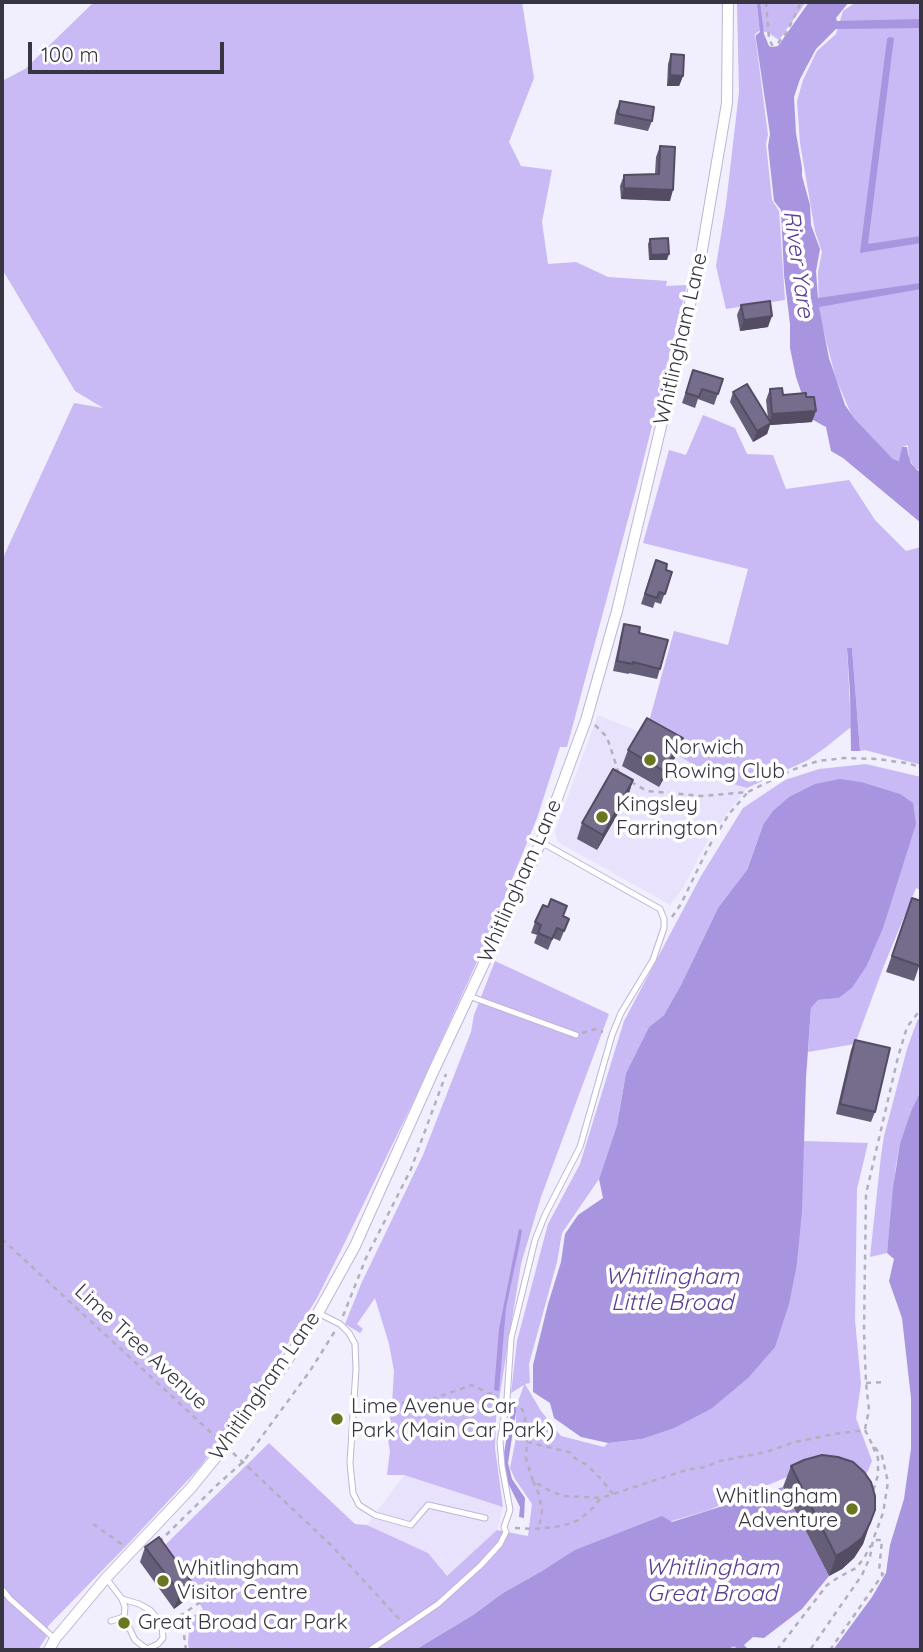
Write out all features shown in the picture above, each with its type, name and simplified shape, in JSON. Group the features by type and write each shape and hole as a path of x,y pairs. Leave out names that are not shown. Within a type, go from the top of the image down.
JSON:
{"street":[{"name":"Whitlingham Lane","path":"49,1650 55,1639 106,1578 190,1489 225,1446 318,1313 355,1246 541,842 586,720 620,598 700,261 727,103 727,2"}],"lane":[{"path":"370,1650 438,1604 481,1565 500,1544 506,1532 504,1528 510,1510 500,1442 507,1399 511,1338 535,1240 580,1147 612,1035 621,1013 653,960 664,928 660,909 541,842"},
{"path":"469,996 576,1035"},
{"path":"318,1313 340,1324 355,1343 350,1463 353,1493 359,1505 375,1515 411,1525 428,1505 485,1518"},
{"path":"106,1578 122,1599 124,1617 135,1640 147,1650 158,1644 163,1638 162,1624 150,1610 122,1599"},
{"path":"2,1589 55,1639"},
{"path":"111,1621 124,1617"}],"path":[{"path":"766,2 769,39 772,45 778,43 788,30 801,2"},
{"path":"586,720 599,727 607,737 620,776"},
{"path":"629,781 648,792 702,796 748,792 818,761 844,758 877,759 921,767"},
{"path":"664,928 681,904 708,848 729,814 748,792"},
{"path":"867,1499 875,1489 878,1458 865,1430 869,1410 864,1332 866,1194 898,1057 907,1027 921,1009"},
{"path":"576,1035 595,1029 612,1035"},
{"name":"Lime Tree Avenue","path":"2,1240 331,1545 407,1626"},
{"path":"866,1383 886,1382"},
{"path":"504,1528 562,1526 579,1520 601,1498 686,1470 766,1452 795,1442 865,1430"},
{"path":"527,1443 569,1452 587,1465 613,1494"},
{"path":"777,1650 827,1585 856,1568 873,1540 883,1513 888,1482 882,1456 872,1444"},
{"path":"533,1481 542,1510 539,1528"},
{"path":"93,1524 131,1551"},
{"path":"810,1650 862,1575 870,1557 873,1540"},
{"path":"830,1650 883,1574 879,1571 883,1540 873,1540"},
{"path":"186,1650 184,1635 174,1620 202,1601 188,1580"}],"shaded area":[{"path":"94,2 522,2 534,78 509,142 521,166 552,170 542,222 548,264 576,262 608,277 667,281 666,286 687,285 567,747 560,747 537,818 491,931 415,1098 316,1300 200,1467 48,1626 47,1636 38,1650 2,1650 2,560 74,403 103,408 75,391 2,269 2,81 25,69"},
{"path":"737,2 806,2 779,40 767,32 759,31 755,34 768,135 766,144 772,200 779,211 785,300 726,309 716,266 739,92"},
{"path":"856,2 921,2 921,471 915,468 909,458 908,445 902,447 899,461 893,459 852,416 836,379 819,313 818,272 822,252 815,231 800,143 797,101 803,80 817,51 836,34 843,11"},
{"path":"703,415 735,428 747,454 773,455 786,489 849,480 875,520 906,551 921,547 921,765 860,751 852,648 847,648 851,727 808,760 747,788 719,780 641,733 648,725 674,631 728,645 748,569 643,543 669,450 686,455"},
{"path":"598,715 635,730 719,780 747,788 710,836 683,888 670,905 557,841 555,831"},
{"path":"866,764 921,777 921,890 916,888 855,1044 808,1052 811,1008 818,1000 839,998 852,988 763,825 746,872 718,908 681,985 664,1015 649,1027 626,1073 617,1125 599,1179 562,1233 557,1262 529,1364 530,1383 525,1384 541,1411 561,1436 604,1447 608,1443 642,1439 711,1409 797,1264 804,1141 868,1143 857,1189 855,1320 861,1384 856,1418 872,1461 864,1480 813,1466 709,1510 578,1549 503,1593 473,1615 415,1650 189,1650 190,1618 203,1609 162,1548 269,1443 355,1524 367,1525 428,1553 447,1576 497,1530 528,1536 532,1504 510,1468 516,1438 516,1407 524,1385 511,1393 517,1341 548,1224 580,1164 624,1021 701,876 743,808 785,780 819,769"},
{"path":"495,961 609,1014 541,1197 521,1264 496,1418 495,1448 503,1507 404,1475 387,1475 390,1451 387,1434 394,1371 375,1298 357,1324 363,1329 360,1333 345,1324 361,1284 423,1155 471,1032 474,1015"},
{"path":"921,1016 921,1090 900,1143 887,1253 870,1257 884,1136 907,1049"},
{"path":"404,1475 503,1507 497,1530 447,1577 428,1553 367,1525"}],"water":[{"name":"River Yare","path":"757,2 760,2 764,34 772,47 778,46 809,2 849,2 836,18 837,21 921,19 921,28 836,29 816,49 794,97 802,176 810,205 811,225 820,249 816,271 818,298 921,283 921,289 819,307 829,358 845,405 893,459 899,461 902,447 907,447 911,463 921,472 921,523 831,451 826,427 813,420 796,377 790,348 781,210 774,201 768,146 770,134 756,39 760,32"},
{"path":"894,38 868,244 921,236 921,243 860,253 887,39"},
{"path":"847,648 852,648 860,751 851,751"},
{"name":"Whitlingham Little Broad","path":"840,779 861,782 900,794 913,803 916,824 883,928 867,965 852,988 839,998 818,1000 811,1008 797,1264 789,1304 775,1347 748,1378 711,1409 674,1428 642,1439 608,1443 581,1437 554,1418 550,1403 533,1392 533,1365 561,1262 565,1234 578,1215 603,1198 599,1179 617,1125 626,1073 649,1027 664,1015 681,985 718,908 747,870 763,825 773,811 789,797 815,784"},
{"path":"921,1090 921,1650 833,1650 886,1573 890,1545 904,1499 911,1449 911,1398 902,1318 889,1281 894,1259 887,1253 900,1143"},
{"path":"519,1229 522,1230 506,1308 499,1391 494,1390 499,1329"},
{"path":"512,1407 516,1407 516,1412 508,1463 512,1479 525,1498 524,1518 519,1517 520,1507 504,1471 504,1453"},
{"name":"Whitlingham Great Broad","path":"783,1487 829,1576 802,1609 764,1638 753,1637 744,1645 749,1650 415,1650 575,1550 662,1516 672,1522"}],"building":[{"path":"671,54 684,55 683,76 670,75"},
{"path":"620,101 654,107 652,121 618,114"},
{"path":"660,146 675,147 673,190 624,188 624,175 659,174"},
{"path":"668,238 669,254 651,255 650,239"},
{"path":"770,301 772,316 744,320 741,305"},
{"path":"693,370 723,379 718,394 702,389 699,397 686,393"},
{"path":"747,384 771,423 757,431 733,392"},
{"path":"782,388 783,395 806,393 806,397 814,397 816,411 772,414 770,389"},
{"path":"656,560 667,564 666,570 672,572 665,594 659,592 657,598 645,594"},
{"path":"624,624 640,627 639,633 668,640 660,669 617,661"},
{"path":"647,718 683,738 664,771 628,750"},
{"name":"Kingsley Farrington","path":"613,769 633,780 603,835 582,823"},
{"path":"912,898 921,901 920,966 892,956"},
{"path":"551,899 567,906 563,916 569,919 564,931 557,928 552,939 538,933 541,925 535,922 543,905 548,907"},
{"path":"855,1040 890,1048 875,1112 840,1104"},
{"path":"822,1455 853,1462 871,1482 875,1496 875,1510 862,1538 836,1556 791,1466"},
{"path":"159,1537 193,1584 180,1593 145,1547"}],"place":[{"name":"Norwich Rowing Club","path":"650,760"},
{"name":"Kingsley Farrington","path":"602,817"},
{"name":"Lime Avenue Car Park (Main Car Park)","path":"337,1419"},
{"name":"Whitlingham Adventure","path":"852,1509"},
{"name":"Whitlingham Visitor Centre","path":"163,1581"},
{"name":"Great Broad Car Park","path":"124,1623"}]}
